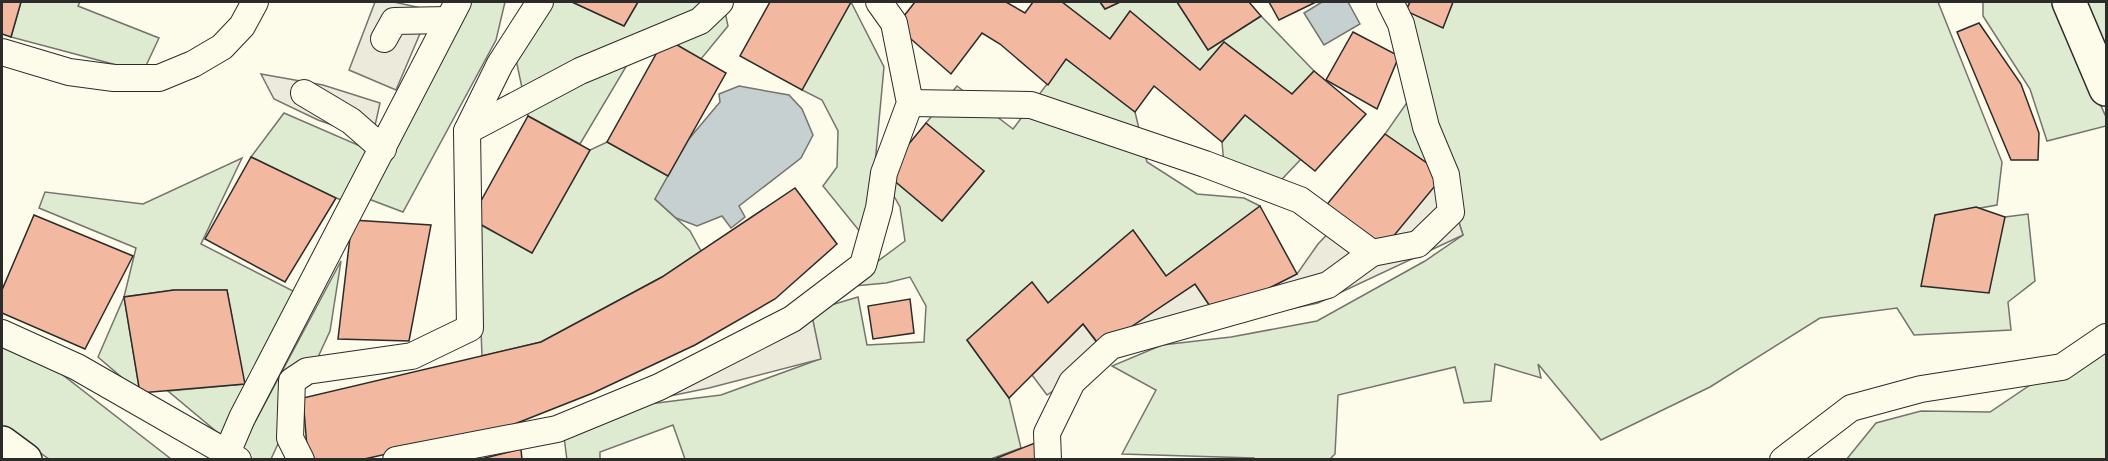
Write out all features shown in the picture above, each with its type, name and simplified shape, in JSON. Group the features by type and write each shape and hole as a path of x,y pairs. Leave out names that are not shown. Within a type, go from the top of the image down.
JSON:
{"main road":[{"path":"2069,2 2106,89"},
{"path":"2,443 25,459"}],"street":[{"path":"2,52 69,72 114,78 159,78 193,64 222,47 242,26 255,2"},
{"path":"292,452 292,381 307,371 412,356 470,328 467,130 500,64 540,2"},
{"path":"467,130 580,71 700,21 720,2"},
{"path":"396,459 557,429 659,387 792,320 863,264 879,208 884,173 910,103 894,23 879,2"},
{"path":"1048,459 1047,433 1072,382 1111,346 1328,285 1372,253 1418,244 1451,212 1446,174 1426,127 1401,24 1390,2"},
{"path":"384,39 394,21 453,11"},
{"path":"2,333 77,367 232,456 242,418 453,11"},
{"path":"304,93 351,121 383,148"},
{"path":"910,103 1031,105 1205,164 1300,200 1372,253"},
{"path":"1783,459 1851,408 1920,389 2062,367 2106,337"}],"green space":[{"path":"21,2 80,2 78,6 159,38 143,72 11,37"},
{"path":"470,2 505,2 496,40 403,212 366,198"},
{"path":"552,2 572,2 624,26 638,2 723,2 728,26 701,59 640,43 580,144 528,116 515,55"},
{"path":"851,2 884,67 872,196 861,233 823,186 837,167 838,131 822,100 802,90"},
{"path":"1062,2 1100,2 1105,9 1120,2 1177,2 1208,50 1261,16 1314,71 1292,94 1224,42 1200,70 1130,11 1110,39"},
{"path":"1391,2 1410,2 1406,10 1443,27 1453,2 1938,2 2002,162 1997,205 1935,216 1922,286 2005,217 2028,214 2035,281 2008,302 2011,330 1914,335 1897,308 1820,318 1710,387 1601,440 1538,364 1541,378 1495,364 1491,401 1464,403 1455,367 1338,395 1335,454 1330,459 1255,460 1254,458 1122,454 1156,390 1112,366 1162,345 1231,337 1317,321 1425,261 1463,235 1444,175 1385,134 1420,84"},
{"path":"1983,2 2054,2 2106,117 2106,126 2047,141 2030,89 1983,16"},
{"path":"2086,2 2106,2 2106,55"},
{"path":"1066,59 1135,112 1147,162 1197,194 1244,198 1260,206 1166,276 1133,230 1048,303 1032,282 967,340 1009,398 1021,448 988,460 685,459 673,425 600,452 600,459 567,460 564,437 625,407 721,395 820,359 811,311 858,297 867,345 924,342 926,306 910,277 886,283 843,287 905,241 900,207 885,180 885,173 942,221 984,171 926,123 957,86 1013,129"},
{"path":"284,113 374,152 347,202 251,157"},
{"path":"1245,115 1301,159 1268,194 1225,176 1222,142"},
{"path":"607,142 668,176 655,199 690,231 701,251 662,277 541,342 482,356 477,223 532,253 590,150"},
{"path":"242,158 201,244 299,294 223,437 168,391 244,384 227,290 174,290 124,297 136,248 39,208 45,192 143,204"},
{"path":"341,261 330,331 271,459 251,459 238,454"},
{"path":"124,297 140,393 98,357"},
{"path":"2106,334 2106,459 1846,460 1876,423 1921,411 1990,412"},
{"path":"2,346 46,362 171,459 49,459 2,426"}],"shaded area":[{"path":"375,2 394,2 430,10 396,90 349,70"},
{"path":"1322,2 1348,2 1360,24 1324,45 1304,13"},
{"path":"261,74 323,85 380,103 372,139 318,120 274,99"},
{"path":"739,86 789,95 802,109 813,135 801,158 739,206 745,217 731,228 722,216 697,226 676,218 655,199 688,140 720,102 719,94"},
{"path":"1444,175 1463,235 1318,303 1196,329 1103,357 1047,395 1032,375 1083,324 1100,347 1195,284 1216,315 1297,274 1318,244 1341,220"},
{"path":"811,311 821,359 665,397"}],"building":[{"path":"2,2 21,2 11,37 2,34"},
{"path":"572,2 638,2 624,26"},
{"path":"770,2 851,2 802,90 740,56"},
{"path":"915,2 1006,2 1025,13 1033,2 1062,2 1110,39 1130,11 1200,70 1224,42 1292,94 1314,71 1366,114 1315,171 1245,115 1222,142 1154,86 1135,112 1066,59 1048,85 1000,44 982,33 951,74 896,26"},
{"path":"1100,2 1120,2 1105,9"},
{"path":"1177,2 1249,2 1261,16 1208,50"},
{"path":"1269,2 1316,2 1279,20"},
{"path":"1410,2 1453,2 1443,28 1406,11"},
{"path":"1979,23 2021,84 2039,133 2038,160 2011,160 1957,32"},
{"path":"1353,32 1399,56 1377,109 1326,80"},
{"path":"665,38 726,73 668,176 607,142"},
{"path":"528,116 590,150 532,253 471,219"},
{"path":"926,123 984,171 942,221 885,173"},
{"path":"1385,134 1444,175 1382,250 1324,208"},
{"path":"251,157 336,198 285,282 205,239"},
{"path":"795,188 837,244 775,299 695,345 593,393 507,427 360,460 308,460 303,398 541,342 662,277"},
{"path":"1260,206 1297,274 1216,315 1195,284 1101,347 1083,324 1009,398 967,340 1032,282 1048,303 1133,230 1166,276"},
{"path":"1976,207 2005,217 1989,293 1921,286 1935,215"},
{"path":"34,215 133,256 85,349 2,313 2,290"},
{"path":"352,220 431,225 409,341 338,339"},
{"path":"174,290 227,290 245,384 140,393 124,297"},
{"path":"910,299 914,333 873,339 868,306"},
{"path":"1045,439 1047,460 998,460 997,458"},
{"path":"521,449 522,460 477,460"}]}
